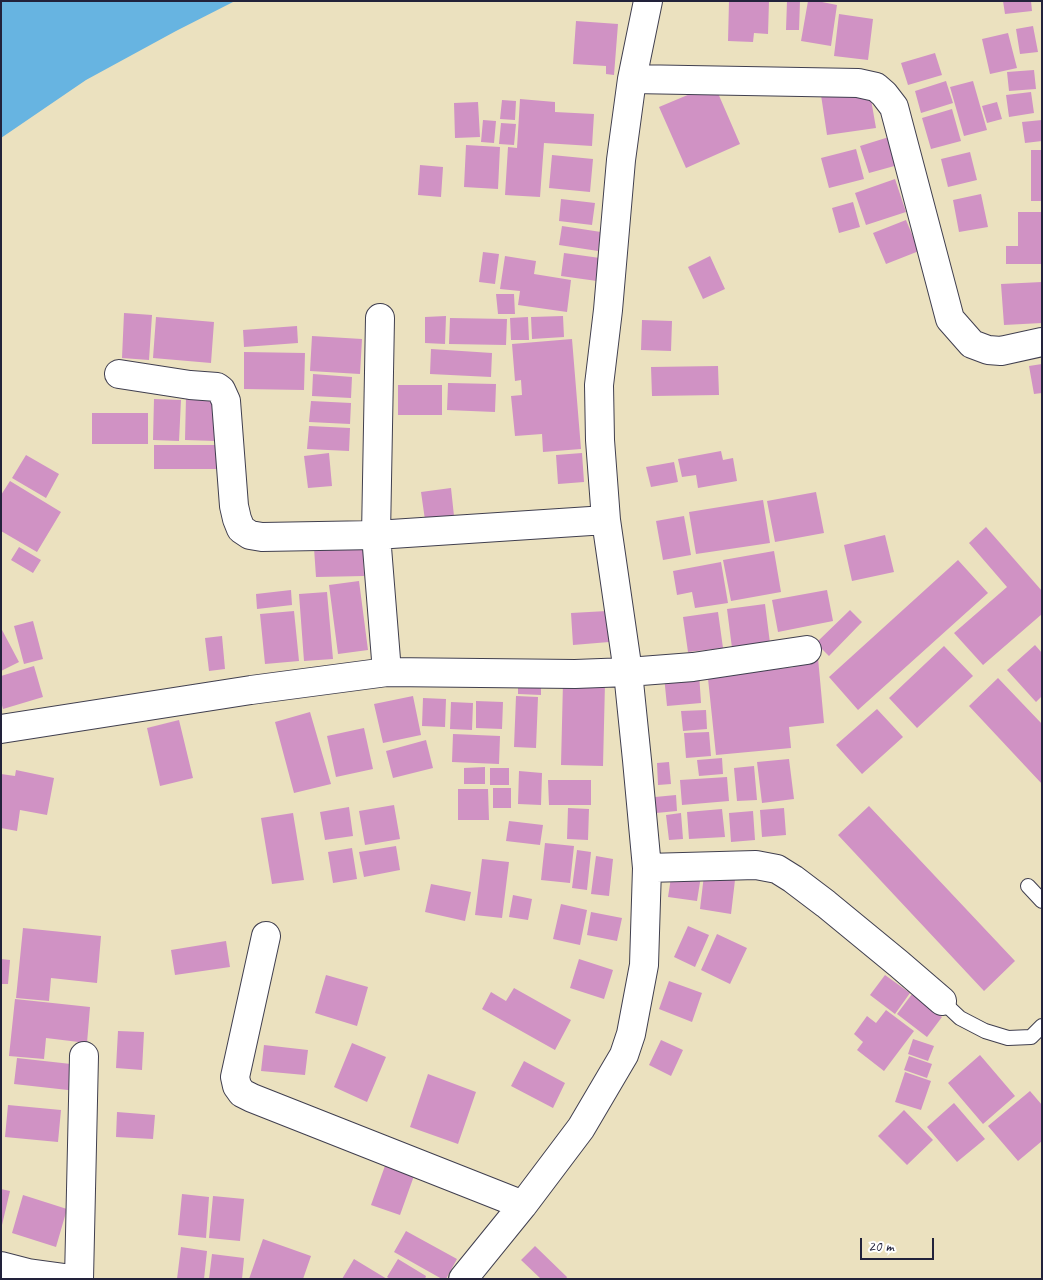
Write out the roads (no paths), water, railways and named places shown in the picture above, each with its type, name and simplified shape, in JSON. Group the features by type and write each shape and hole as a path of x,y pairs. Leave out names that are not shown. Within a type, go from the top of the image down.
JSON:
{"street":[{"path":"463,1279 523,1205 581,1128 624,1055 631,1034 644,965 647,868 628,672 606,520 600,440 599,385 608,310 621,160 632,79 648,1"},
{"path":"632,79 858,83 876,87 894,107 950,319 972,344 988,350 1001,351 1042,342"},
{"path":"380,318 376,535 387,672"},
{"path":"119,374 190,385 217,387 221,390 226,401 236,519 241,529 250,535 262,537 376,535 606,520"},
{"path":"1,729 251,690 387,672 575,674 628,672 693,667 807,650"},
{"path":"647,868 756,865 777,869 826,904 942,1001"},
{"path":"266,936 235,1077 237,1086 242,1093 523,1205"},
{"path":"79,1279 84,1056"},
{"path":"1,1266 28,1273 72,1279"}],"lane":[{"path":"1028,886 1042,901"},
{"path":"942,1001 960,1018 985,1031 1008,1038 1031,1037 1042,1026"}],"water":[{"path":"1,1 235,1 86,80 1,138"}]}
